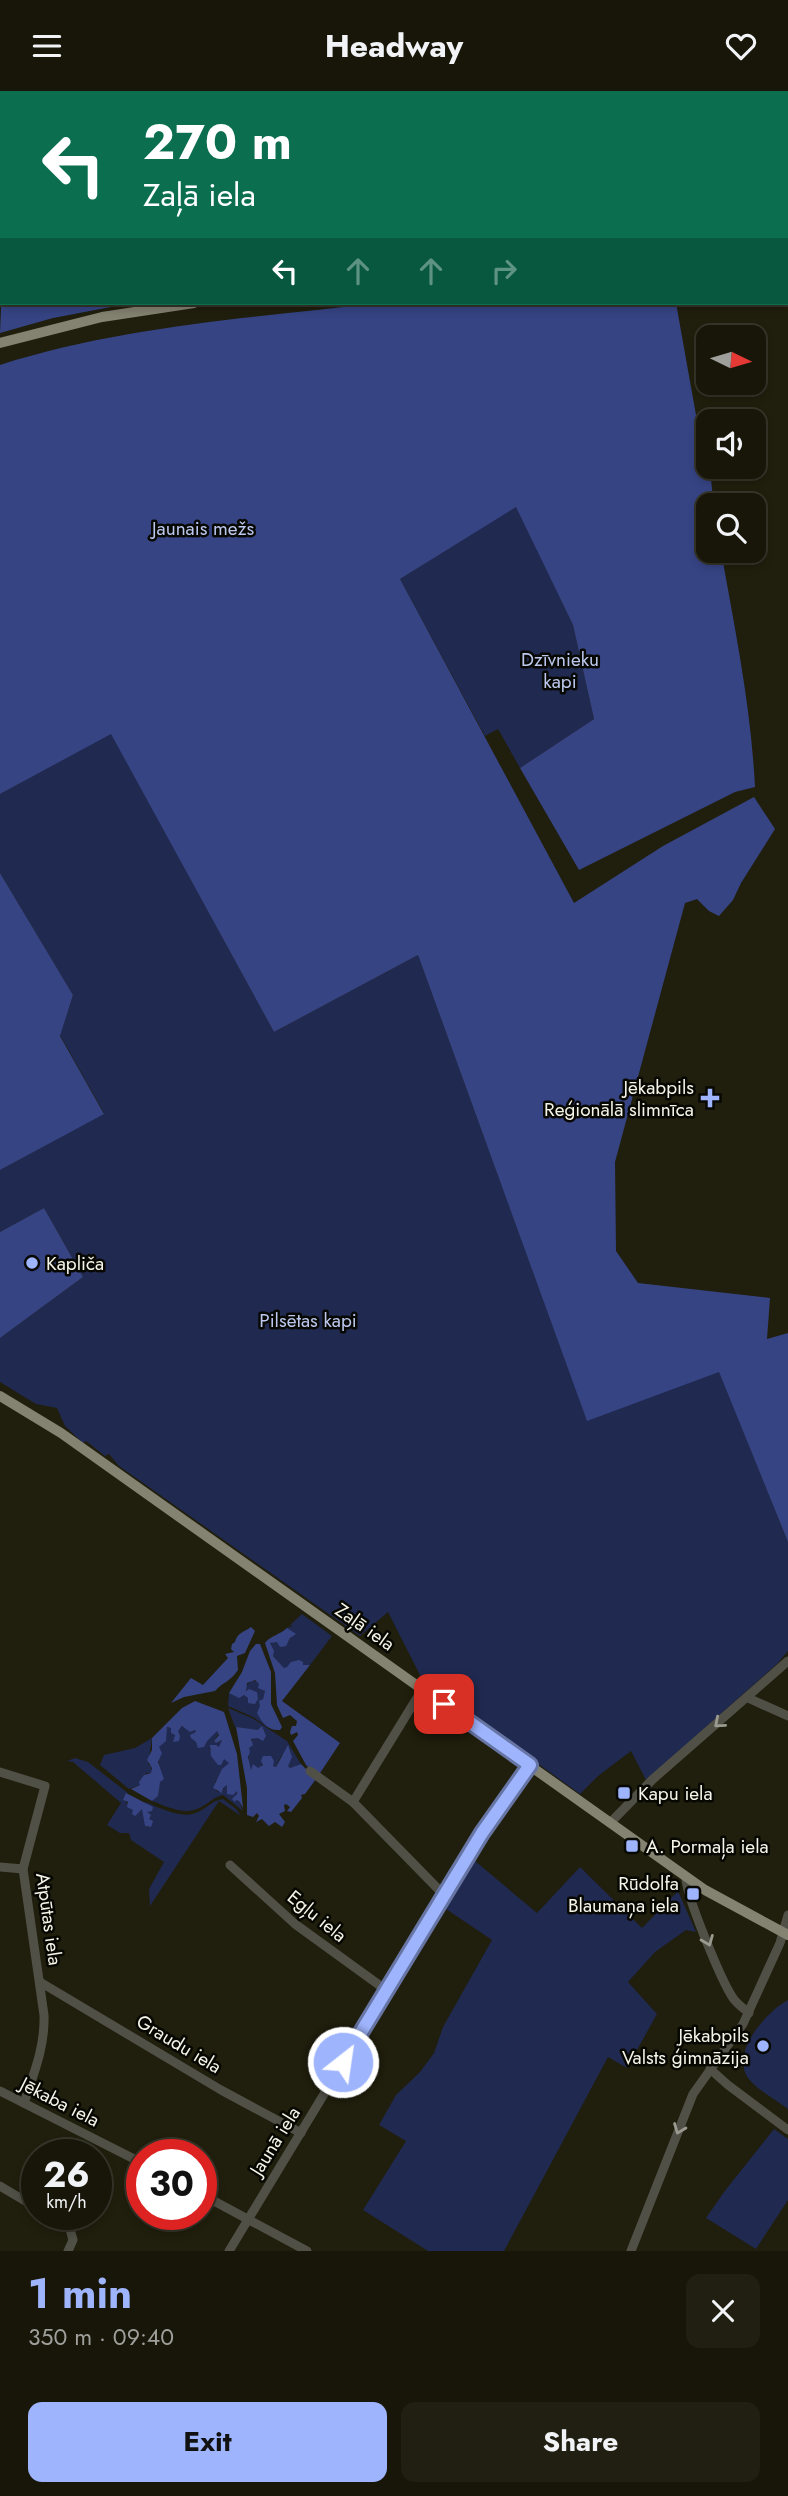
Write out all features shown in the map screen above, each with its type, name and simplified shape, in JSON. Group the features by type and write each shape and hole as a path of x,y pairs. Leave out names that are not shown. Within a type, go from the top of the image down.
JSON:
{"main road":[{"path":"0,343 102,317 170,305"},
{"name":"Zaļā iela","path":"0,1396 61,1433 686,1877"},
{"path":"686,1877 724,1902 786,1934"}],"street":[{"path":"610,1823 652,1780 748,1699 788,1661"},
{"path":"353,1802 423,1688"},
{"path":"748,1699 788,1716"},
{"name":"Jaunā iela","path":"229,2251 482,1833 530,1765"},
{"name":"Atpūtas iela","path":"0,1772 45,1786 23,1869 45,2035 24,2103"},
{"path":"310,1772 353,1802 445,1896"},
{"name":"Egļu iela","path":"230,1865 295,1924 386,1990"},
{"path":"0,1867 23,1869"},
{"path":"686,1877 688,1895 725,1983 733,1999 748,2013"},
{"path":"631,2251 687,2108 748,2013 786,1934 788,1915"},
{"name":"Graudu iela","path":"40,1982 221,2090 301,2133"},
{"path":"710,2069 788,2130"},
{"name":"Jēkaba iela","path":"0,2091 126,2155"},
{"path":"0,2186 21,2198"},
{"path":"217,2202 307,2251"},
{"path":"68,2251 73,2236 69,2230"}],"green space":[{"path":"1,305 121,305 53,318 0,333"},
{"name":"Jaunais mežs","path":"361,305 676,305 696,415 696,479 711,479 713,493 696,493 696,563 723,563 746,698 755,787 735,792 579,870 520,768 594,719 573,625 516,507 400,579 574,903 663,846 754,797 775,829 733,900 719,916 709,911 697,899 685,903 615,1162 616,1251 638,1283 770,1298 767,1339 788,1333 788,1542 719,1372 587,1421 418,955 274,1032 111,734 0,794 0,365 93,341 188,325"},
{"name":"Dzīvnieku kapi","path":"516,506 573,625 594,719 520,768 498,729 485,736 400,579"},
{"name":"Pilsētas kapi","path":"111,733 274,1032 418,955 587,1420 719,1371 788,1542 788,1651 777,1664 646,1780 631,1751 598,1776 580,1794 423,1681 388,1612 360,1636 119,1466 109,1454 105,1456 86,1441 83,1443 65,1426 57,1408 36,1404 0,1382 0,1338 83,1277 44,1208 0,1232 0,1170 104,1113 60,1035 73,995 0,873 0,794"},
{"path":"0,873 73,995 60,1036 104,1114 0,1170"},
{"path":"44,1208 83,1277 0,1338 0,1232"},
{"path":"302,1614 332,1636 310,1665 284,1668 273,1656 269,1645 272,1642 288,1642 293,1633 286,1628 293,1626 290,1625"},
{"path":"251,1627 255,1631 245,1653 237,1656 238,1670 232,1677 215,1691 184,1697 171,1703 191,1678 203,1685 228,1658 225,1654 234,1652 231,1649 232,1644 237,1637"},
{"path":"287,1628 296,1634 286,1646 280,1647 277,1642 270,1643 273,1656 284,1668 299,1660 303,1665 310,1665 282,1701 340,1743 318,1776 306,1765 293,1741 298,1735 297,1732 291,1735 290,1732 297,1721 290,1715 283,1718 277,1705 275,1673 265,1643"},
{"path":"256,1644 260,1644 271,1672 271,1704 282,1727 280,1730 268,1727 257,1713 259,1701 263,1699 265,1691 258,1688 259,1684 255,1680 247,1683 246,1691 249,1689 257,1692 258,1699 255,1704 248,1703 248,1698 244,1695 239,1698 229,1693"},
{"path":"252,1680 259,1683 265,1691 259,1715 267,1727 253,1717 228,1706 229,1693 244,1695 249,1698 248,1703 251,1691 247,1692 245,1687"},
{"path":"195,1701 224,1712 237,1754 243,1808 239,1801 232,1799 237,1791 233,1795 227,1794 227,1785 222,1793 213,1788 222,1769 229,1763 224,1759 221,1765 218,1765 211,1756 210,1745 219,1747 222,1740 216,1743 214,1741 219,1735 217,1731 204,1747 198,1748 190,1735 196,1732 195,1730 190,1732 182,1726 178,1731 179,1741 173,1742 175,1735 171,1733 171,1728 167,1727 166,1741 159,1747 162,1753 158,1762 164,1779 160,1782 158,1796 152,1801 131,1789 140,1785 144,1775 151,1773 152,1768 147,1760 152,1750 152,1738 182,1708"},
{"path":"228,1708 252,1718 287,1741 301,1764 290,1768 287,1766 290,1760 289,1747 276,1767 273,1766 271,1756 267,1757 260,1768 250,1769 249,1749 258,1731 235,1727"},
{"path":"183,1726 191,1732 197,1732 196,1742 199,1746 216,1731 219,1733 214,1741 216,1743 223,1740 219,1748 209,1748 216,1756 228,1760 229,1763 215,1782 216,1791 223,1792 227,1785 228,1788 237,1790 236,1800 243,1811 223,1795 190,1811 177,1810 152,1801 159,1780 159,1747 167,1727 171,1728 175,1735 174,1742 177,1731"},
{"path":"262,1726 266,1736 263,1741 258,1738 251,1739 253,1745 249,1748 248,1757 251,1770 253,1764 258,1768 263,1765 263,1756 271,1756 273,1766 276,1767 288,1745 292,1757 288,1766 290,1768 301,1764 316,1779 305,1794 301,1795 302,1798 291,1812 287,1811 290,1807 284,1805 285,1811 279,1814 285,1822 282,1827 275,1822 269,1826 262,1819 256,1822 259,1816 257,1813 253,1817 247,1815 247,1788 236,1727 258,1730"},
{"path":"152,1738 148,1764 152,1773 146,1773 140,1785 129,1789 100,1765 104,1755 135,1748"},
{"path":"75,1758 88,1762 128,1793 125,1801 134,1810 143,1809 147,1827 151,1827 147,1812 151,1807 145,1805 145,1802 185,1815 198,1812 216,1801 223,1799 241,1816 219,1801 150,1906 149,1889 164,1862 131,1840 129,1833 120,1833 107,1825 121,1803 73,1762 67,1761"},
{"path":"126,1793 153,1807 152,1811 147,1812 151,1815 149,1819 153,1821 151,1827 145,1826 142,1809 135,1816 132,1814 133,1810 127,1807 128,1802 123,1800"},
{"path":"475,1861 537,1913 580,1867 642,1928 678,1891 696,1932 686,1930 655,1952 628,1982 657,2014 627,2068 608,2057 504,2251 428,2251 363,2210 406,2141 379,2125 396,2095 420,2072 434,2053 443,2027 492,1940 446,1909"},
{"name":"Jēkabpils Valsts ģimnāzija","path":"788,2000 788,2109 761,2091 748,2078 744,2068 744,2056 753,2033 770,2013"},
{"path":"774,2129 788,2139 788,2200 756,2249 706,2218"}],"place":[{"name":"Jēkabpils Reģionālā slimnīca","path":"710,1098"},
{"name":"Kapliča","path":"32,1263"},
{"name":"Kapu iela","path":"624,1793"},
{"name":"A. Pormaļa iela","path":"632,1846"},
{"name":"Rūdolfa Blaumaņa iela","path":"693,1894"},
{"name":"Jēkabpils Valsts ģimnāzija","path":"763,2046"}],"route":[{"path":"343,2062 482,1833 530,1765 444,1704"}]}
